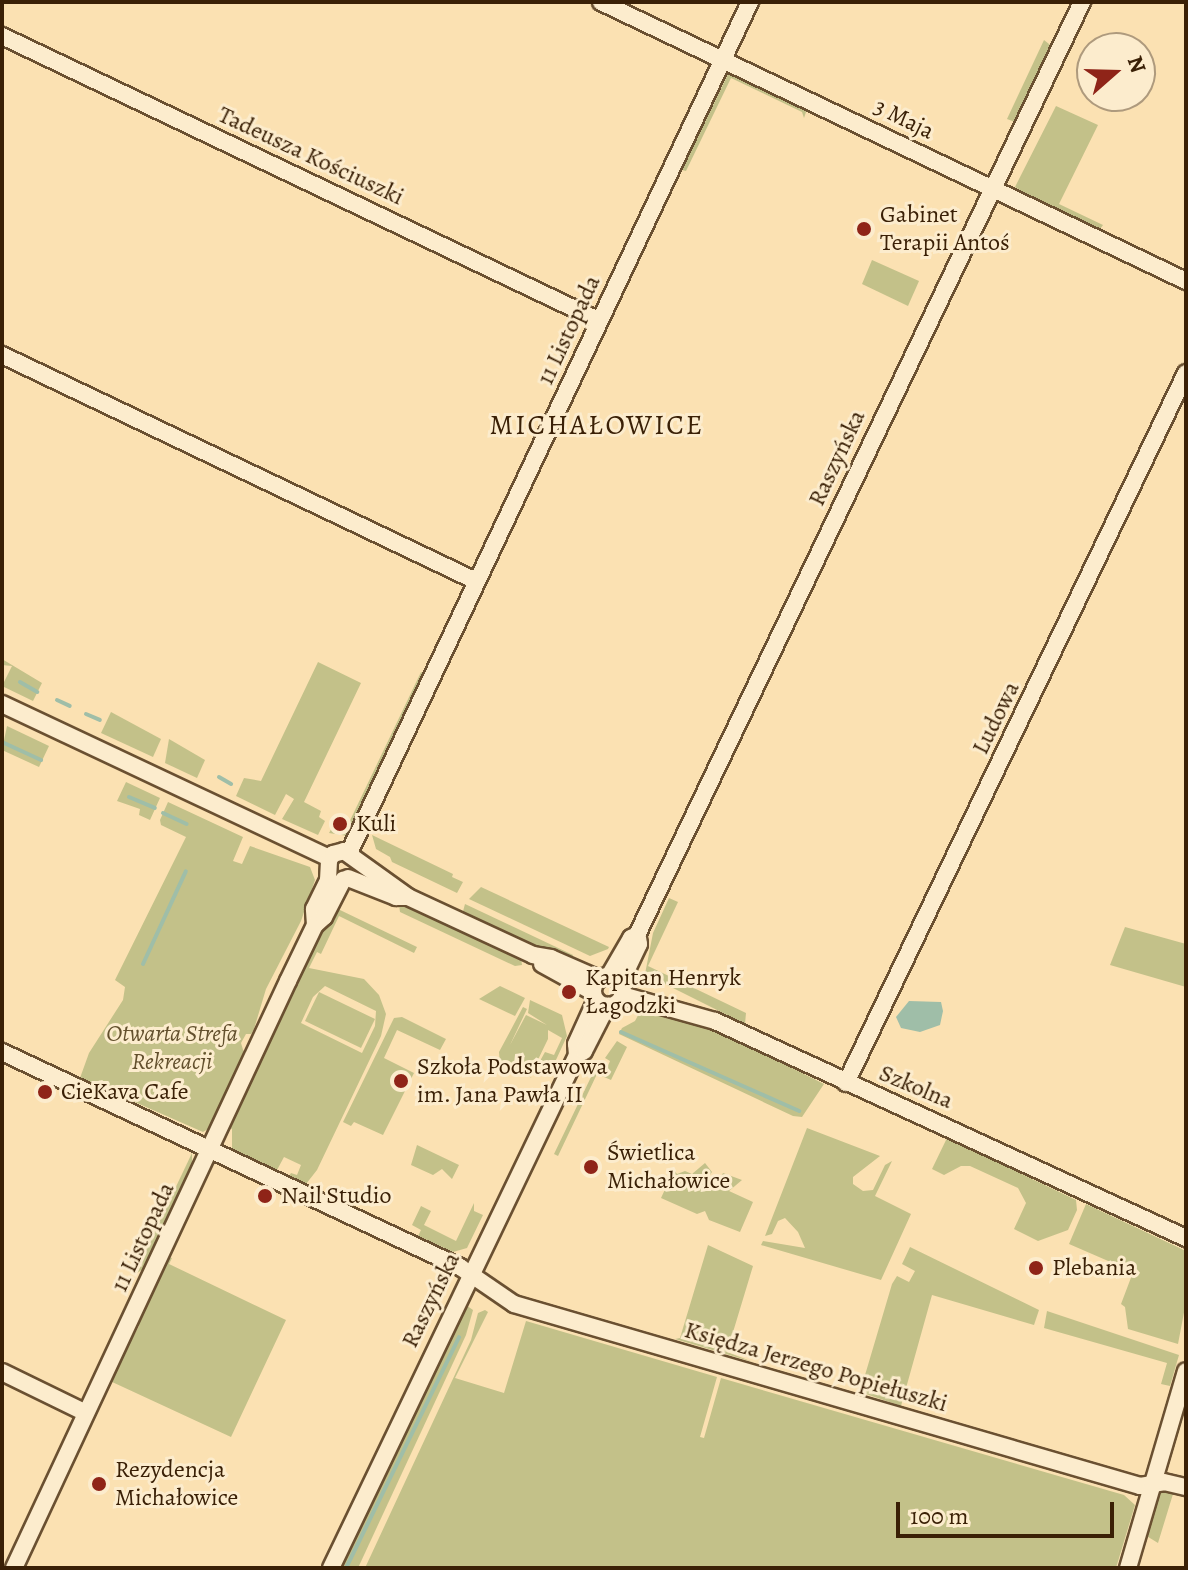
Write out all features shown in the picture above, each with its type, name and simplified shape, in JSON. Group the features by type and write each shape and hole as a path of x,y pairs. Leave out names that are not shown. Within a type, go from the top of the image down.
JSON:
{"street":[{"name":"3 Maja","path":"601,2 1186,281"},
{"name":"11 Listopada","path":"14,1568 315,925 324,917 342,867 750,2"},
{"name":"Raszyńska","path":"331,1568 577,1055 584,1051 606,990 639,944 637,935 1082,2"},
{"name":"Tadeusza Kościuszki","path":"2,36 600,321"},
{"path":"2,355 476,581"},
{"name":"Ludowa","path":"846,1083 1186,373"},
{"name":"Szkolna","path":"2,704 342,867 396,897 408,897 533,955 545,967 606,990 715,1021 1186,1238"},
{"name":"Księdza Jerzego Popiełuszki","path":"2,1052 460,1267 520,1306 1128,1483 1142,1486 1168,1482 1186,1487"},
{"path":"1128,1568 1186,1371"},
{"path":"2,1372 86,1413"}],"green space":[{"path":"1044,40 1054,48 1018,122 1007,119"},
{"path":"729,72 808,106 804,118 802,112 731,78 686,171 682,170"},
{"path":"1056,106 1098,125 1059,204 1103,225 1098,232 1022,196 1023,192 1015,187"},
{"path":"872,260 919,281 908,306 862,284"},
{"path":"2,659 42,683 33,701 2,686 12,666 2,665"},
{"path":"318,662 361,683 304,802 321,811 319,817 325,821 318,835 282,819 294,799 286,794 275,815 236,796 244,778 261,781"},
{"path":"421,672 425,675 348,836 329,833 333,826 345,831"},
{"path":"111,712 161,739 153,757 101,733"},
{"path":"7,726 49,746 39,767 2,750"},
{"path":"169,739 205,760 197,778 165,763"},
{"path":"126,782 160,798 150,820 139,815 140,809 117,801"},
{"name":"Otwarta Strefa Rekreacji","path":"168,802 243,837 233,861 242,864 250,846 310,867 315,880 301,921 266,989 254,1029 251,1034 246,1034 241,1043 244,1053 208,1129 203,1132 80,1078 89,1053 123,1000 125,987 115,980 186,837 161,825 160,820"},
{"path":"372,835 453,874 452,877 463,882 457,893 392,862 390,857 376,849"},
{"path":"481,887 609,947 590,956 469,899"},
{"path":"669,898 678,902 648,966 746,1013 745,1024 645,974 653,933"},
{"path":"403,904 521,958 522,965 515,966 400,912 399,905"},
{"path":"465,904 573,955 571,962 462,915"},
{"path":"340,910 417,947 414,953 339,916 321,954 317,952 309,968 364,979 379,995 386,1014 381,1036 317,1170 306,1184 289,1176 291,1173 297,1175 301,1165 284,1157 277,1170 232,1150 232,1129 227,1127 311,945 331,911","holes":["325,986 376,1011 375,1026 362,1053 301,1023 313,997"]},
{"path":"1125,927 1186,944 1186,987 1110,965"},
{"path":"500,986 525,998 515,1016 479,999"},
{"path":"319,992 375,1019 361,1048 305,1021"},
{"path":"530,1000 562,1015 567,1036 550,1073 540,1061 545,1052 554,1055 562,1038 548,1030 548,1039 532,1072 512,1064 532,1078 500,1064 499,1052 523,1007 527,1009 510,1045 526,1015 547,1025 528,1013"},
{"path":"643,1006 700,1022 824,1084 802,1117 793,1116 619,1034 622,1028 635,1021"},
{"path":"402,1017 446,1039 440,1050 397,1030 384,1058 414,1073 383,1135 354,1122 351,1126 343,1122 394,1018"},
{"path":"617,1041 627,1047 611,1080 597,1074 558,1156 554,1154 591,1077 599,1067 605,1073 610,1061 605,1058"},
{"path":"807,1128 880,1156 853,1177 853,1184 863,1191 873,1190 885,1165 892,1161 875,1196 911,1214 881,1280 761,1245 763,1241 805,1248 798,1232 785,1218 778,1221 772,1234 765,1236"},
{"path":"947,1138 1076,1200 1077,1210 1068,1230 1038,1241 1014,1229 1026,1203 1018,1188 970,1166 961,1166 944,1175 932,1169"},
{"path":"417,1145 459,1165 452,1179 442,1169 433,1175 411,1165"},
{"path":"192,1153 192,1165 143,1269 134,1275"},
{"path":"705,1163 712,1172 706,1180 716,1185 723,1173 742,1180 729,1191 753,1202 740,1232 709,1220 705,1211 697,1214 661,1198 674,1170 677,1174 685,1171 692,1174"},
{"path":"474,1203 474,1211 483,1215 467,1248 453,1252 418,1236 421,1230 412,1225 421,1206 431,1211 424,1225 456,1241"},
{"path":"1086,1204 1186,1251 1186,1302 1178,1344 1128,1329 1125,1307 1121,1304 1132,1275 1121,1271 1122,1267 1069,1244"},
{"path":"708,1245 753,1266 727,1352 753,1362 675,1339 680,1338"},
{"path":"910,1247 1039,1310 1034,1325 932,1295 901,1406 860,1392 892,1284 897,1276 909,1282 915,1271 902,1264"},
{"path":"167,1257 172,1258 169,1264 286,1320 231,1437 110,1381 139,1326 138,1322"},
{"path":"463,1303 473,1310 466,1335 358,1568 338,1568"},
{"path":"1047,1311 1179,1355 1170,1386 1161,1384 1167,1363 1044,1328"},
{"path":"488,1312 455,1378 504,1393 526,1321 717,1377 700,1437 704,1438 721,1378 1124,1495 1135,1505 1116,1568 365,1568 471,1340 478,1313"},
{"path":"527,1314 1129,1491 523,1316"},
{"path":"1165,1489 1186,1494 1186,1497 1173,1494 1158,1543 1145,1535 1157,1495"}],"shaded area":[{"path":"909,1001 941,1002 940,1025 920,1032 901,1028 896,1017"}],"waterway":[{"path":"733,74 772,92"},
{"path":"816,114 830,120"},
{"path":"20,682 37,692"},
{"path":"57,700 70,706"},
{"path":"86,714 100,720"},
{"path":"2,742 41,760"},
{"path":"219,777 231,784"},
{"path":"129,797 155,808"},
{"path":"163,813 187,824"},
{"path":"143,964 186,871"},
{"path":"621,1032 799,1111"},
{"path":"346,1568 459,1337"}],"place":[{"name":"Gabinet Terapii Antoś","path":"864,229"},
{"name":"Kuli","path":"340,824"},
{"name":"Kapitan Henryk Łagodzki","path":"569,992"},
{"name":"Szkoła Podstawowa im. Jana Pawła II","path":"401,1081"},
{"name":"CieKava Cafe","path":"45,1092"},
{"name":"Świetlica Michałowice","path":"591,1167"},
{"name":"Nail Studio","path":"265,1196"},
{"name":"Plebania","path":"1036,1268"},
{"name":"Rezydencja Michałowice","path":"99,1484"}],"district":[{"name":"MICHAŁOWICE","path":"597,425"}]}
